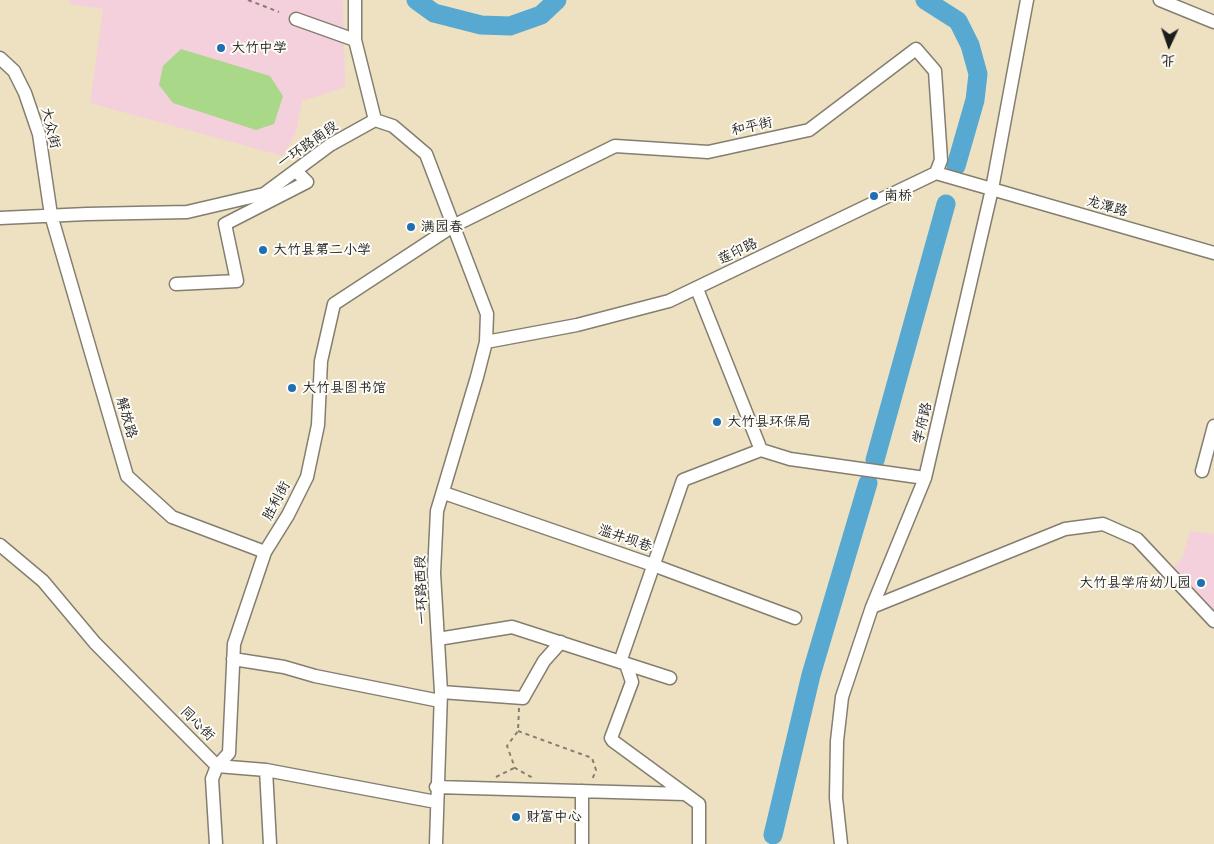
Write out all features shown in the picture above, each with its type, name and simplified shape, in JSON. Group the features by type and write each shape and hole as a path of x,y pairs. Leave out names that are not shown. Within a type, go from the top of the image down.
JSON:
{"street":[{"path":"355,0 355,40 375,120 393,126 426,154 487,314 486,342"},
{"name":"学府路","path":"841,844 836,798 837,741 842,697 872,607 925,478 992,189 1027,0"},
{"path":"1160,0 1214,22"},
{"path":"296,19 355,40"},
{"name":"和平街","path":"453,226 615,146 708,152 809,130 916,49 935,71 941,160 936,173"},
{"name":"大众街","path":"0,58 14,72 25,93 39,134 52,215"},
{"name":"一环路南段","path":"0,218 187,212 264,194 330,145 375,120"},
{"path":"176,284 236,281 225,224 307,182 296,171"},
{"path":"936,173 992,189"},
{"name":"莲印路","path":"486,342 577,326 669,301 936,173"},
{"name":"龙潭路","path":"992,189 1214,253"},
{"name":"解放路","path":"52,215 127,476 172,517 265,552"},
{"name":"胜利街","path":"216,844 212,780 217,766 229,753 234,644 265,552 288,515 307,477 318,426 321,361 334,304 453,226"},
{"path":"697,289 761,450"},
{"name":"一环路西段","path":"436,844 436,787 440,697 434,573 437,511 444,493 486,342"},
{"path":"1202,471 1214,426"},
{"path":"699,844 699,804 612,741 611,738 632,682 623,663 653,565 683,480 761,450 790,459 925,478"},
{"name":"滥井坝巷","path":"444,493 653,565 795,618"},
{"path":"872,607 1065,528 1103,524 1137,539 1214,621"},
{"name":"同心街","path":"0,545 43,581 95,643 217,766"},
{"path":"438,638 512,627 670,678"},
{"path":"233,659 284,667 315,676 440,697 523,698 544,661 562,642"},
{"path":"217,766 266,770 436,802"},
{"path":"266,770 270,844"},
{"path":"436,787 584,786 685,794"},
{"path":"582,844 584,786"}],"path":[{"path":"248,0 279,12"},
{"path":"520,702 518,731 507,746 515,768 537,780"},
{"path":"518,731 592,758 596,770 594,779 584,786"}],"shaded area":[{"name":"大竹中学","path":"68,0 343,0 345,87 302,101 296,132 283,156 90,103 103,9 70,4"},
{"name":"大竹县学府幼儿园","path":"1190,531 1214,534 1214,612 1174,566 1182,559"}],"green space":[{"path":"181,49 270,76 283,96 274,124 256,130 173,103 159,85 163,66"}],"waterway":[{"path":"416,0 434,13 481,25 510,26 541,15 557,0"},
{"path":"925,0 958,21 970,45 978,74 975,100 956,166"},
{"path":"875,460 946,204"},
{"path":"773,835 811,675 868,483"}],"place":[{"name":"大竹中学","path":"221,48"},
{"name":"南桥","path":"874,196"},
{"name":"满园春","path":"411,227"},
{"name":"大竹县第二小学","path":"263,250"},
{"name":"大竹县图书馆","path":"292,388"},
{"name":"大竹县环保局","path":"717,422"},
{"name":"大竹县学府幼儿园","path":"1201,583"},
{"name":"财富中心","path":"516,817"}]}
